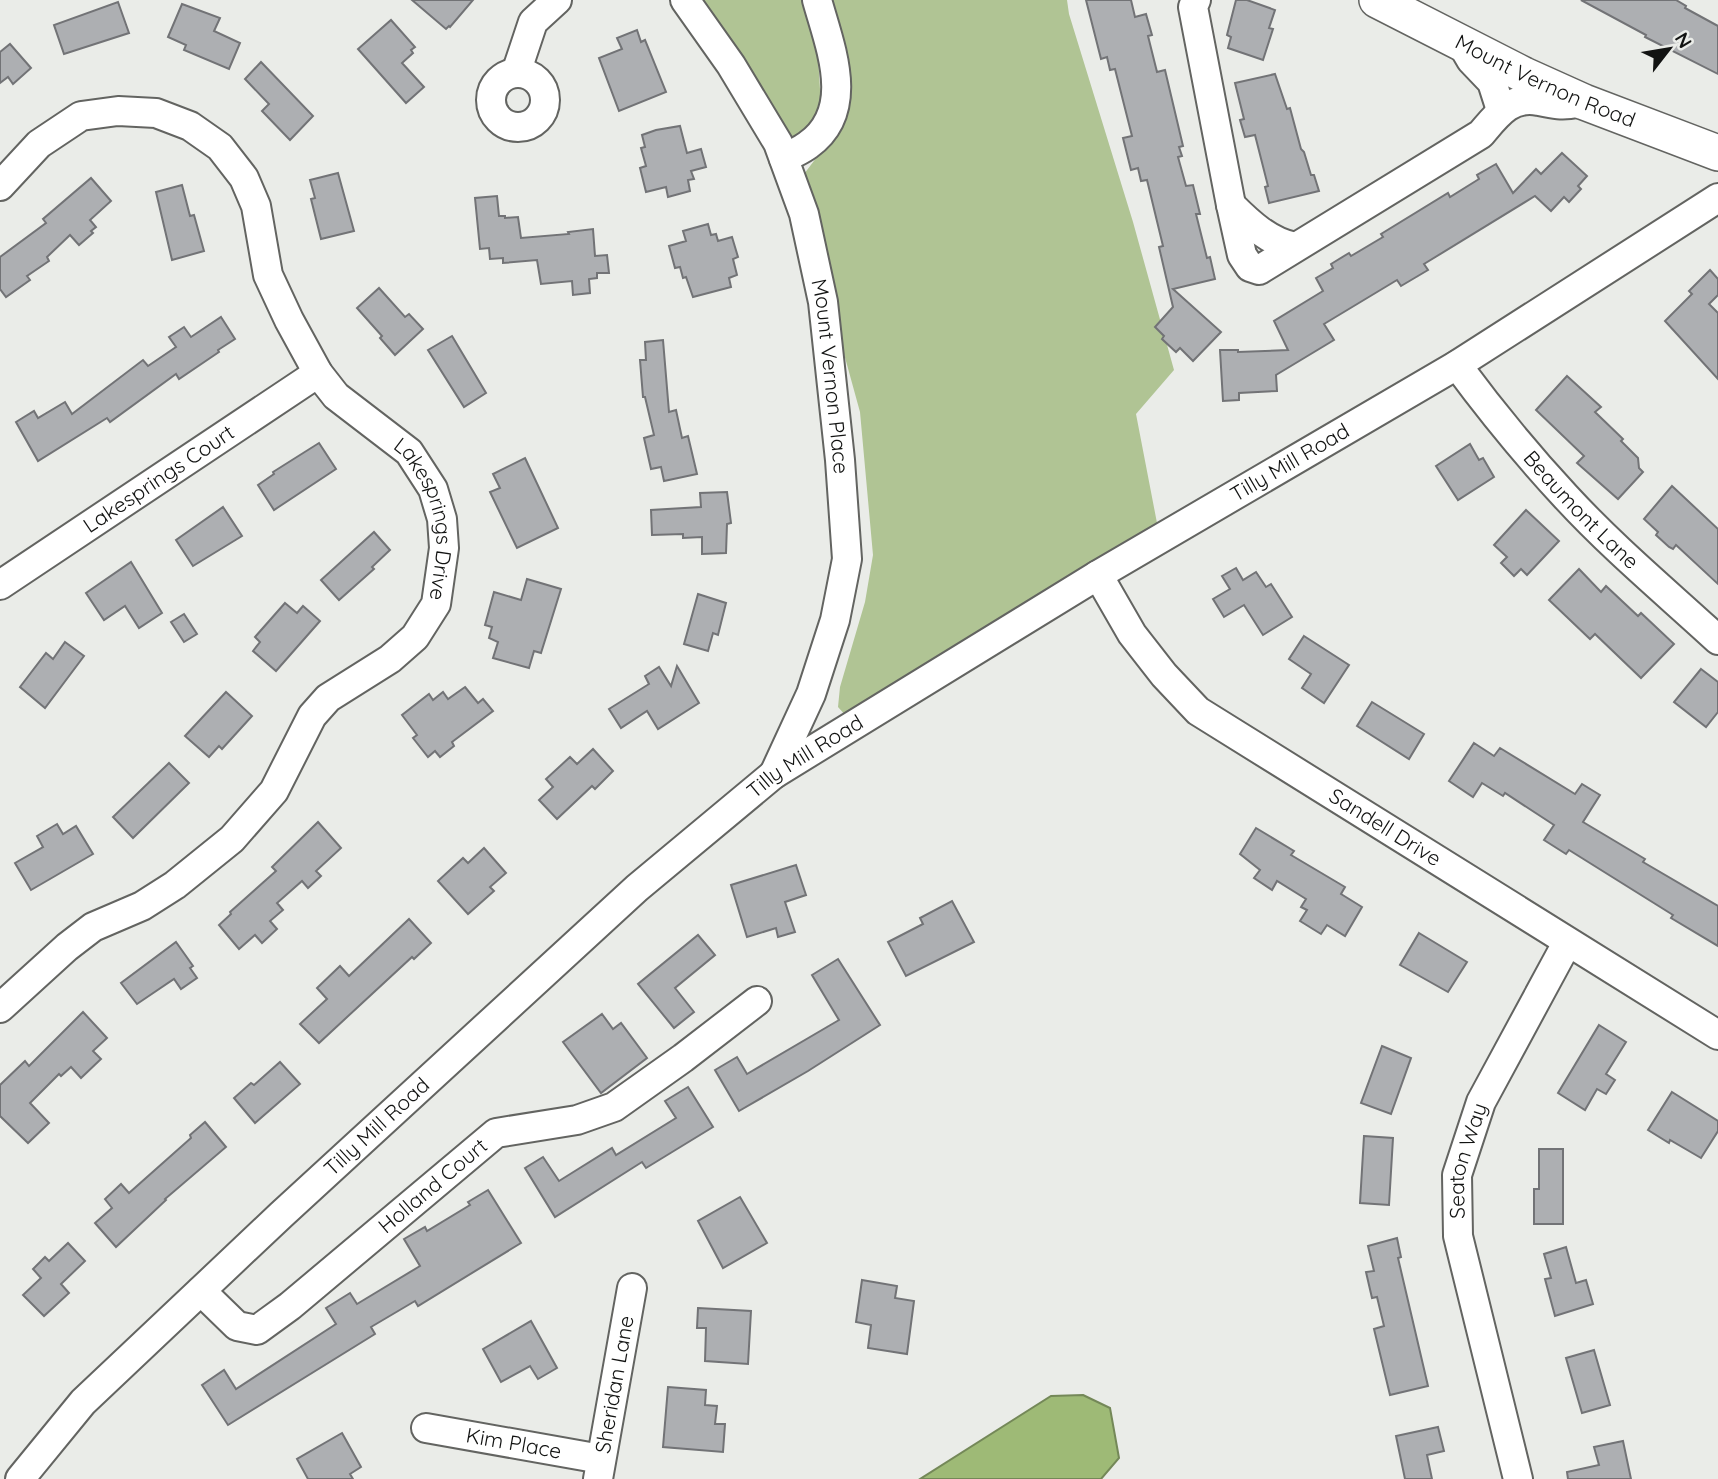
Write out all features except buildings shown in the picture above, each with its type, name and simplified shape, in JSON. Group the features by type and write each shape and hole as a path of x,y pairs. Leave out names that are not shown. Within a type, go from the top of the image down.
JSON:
{"main road":[{"name":"Mount Vernon Road","path":"1377,0 1463,45 1584,102 1718,153"}],"street":[{"path":"516,73 533,22 557,0"},
{"name":"Mount Vernon Place","path":"685,0 730,65 778,143 804,214 820,285 840,460 848,559 835,620 811,694 774,774"},
{"path":"784,159 809,145 831,119 838,86 817,0"},
{"path":"1196,0 1193,7 1232,212 1281,244 1294,247 1481,134 1501,110 1515,101 1528,99 1561,106 1584,102"},
{"path":"1463,45 1471,60 1492,82 1501,110"},
{"name":"Lakesprings Drive","path":"0,186 39,144 81,116 118,111 156,113 190,126 220,147 244,178 256,206 268,275 318,373 336,396 410,452 433,489 442,519 444,548 436,604 415,637 390,659 328,698 312,716 274,791 232,839 175,885 142,906 93,927 66,947 0,1008"},
{"name":"Tilly Mill Road","path":"20,1479 83,1402 201,1291 637,888 774,774 1098,575 1457,365 1718,198"},
{"name":"Beaumont Lane","path":"1457,365 1500,424 1567,499 1718,640"},
{"name":"Lakesprings Court","path":"0,585 318,373"},
{"name":"Sandell Drive","path":"1098,575 1132,634 1198,712 1718,1035"},
{"name":"Seaton Way","path":"1518,1479 1458,1236 1457,1175 1481,1102 1567,943"},
{"name":"Holland Court","path":"201,1291 237,1326 257,1330 290,1306 496,1133 577,1119 614,1107 684,1058 757,1001"},
{"name":"Sheridan Lane","path":"600,1469 632,1288"},
{"name":"Kim Place","path":"426,1428 600,1469"}],"shaded area":[{"path":"697,0 805,0 818,58 821,104 809,131 793,137 779,129"},
{"path":"824,0 1067,0 1174,370 1136,414 1157,523 937,658 847,717 838,707 840,687 865,602 873,555 860,412 801,178 845,120 845,102"},
{"path":"1083,1395 1110,1408 1119,1458 1101,1479 920,1479 1051,1396"}]}
